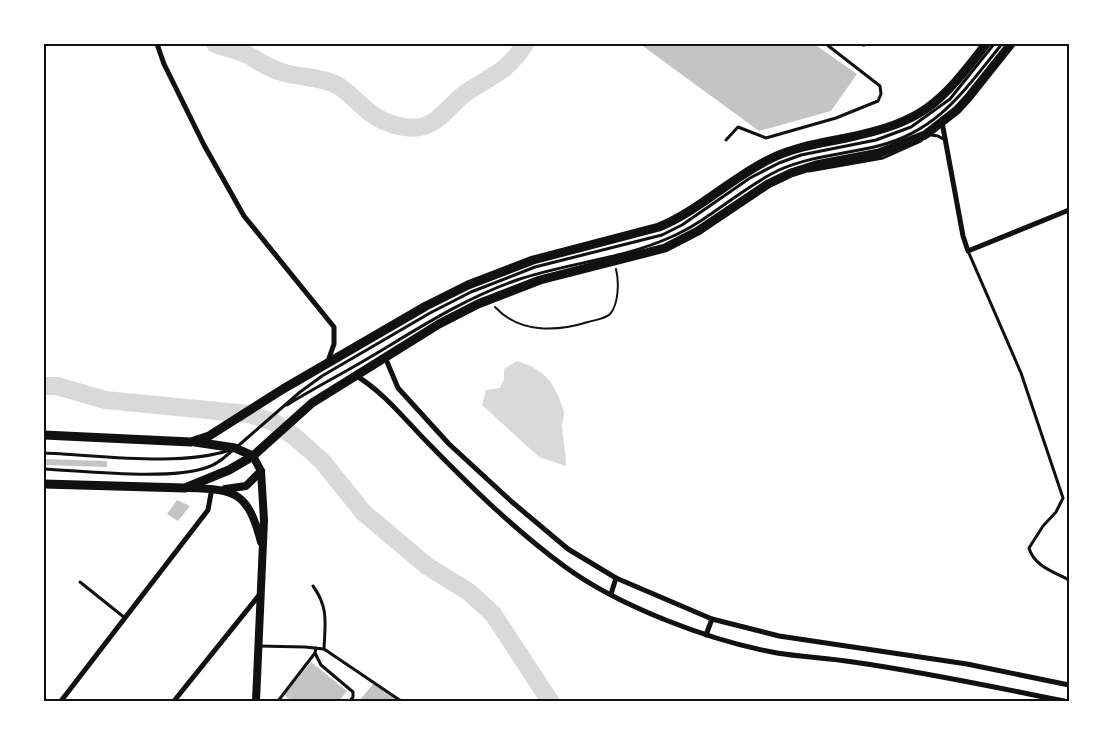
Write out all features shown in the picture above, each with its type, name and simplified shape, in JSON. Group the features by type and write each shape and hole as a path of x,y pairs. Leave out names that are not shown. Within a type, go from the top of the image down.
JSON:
{"main road":[{"path":"191,442 220,429 426,306 489,276 555,254 659,228 678,218 742,174 773,157 800,147 892,127 908,120 946,94 987,44"},
{"path":"44,484 185,488 229,470 253,456 297,415 355,375 458,314 490,299 540,280 653,252 676,243 768,184 791,173 816,165 889,150 925,134 942,122 968,98 1011,44"},
{"path":"44,435 191,442 235,448 253,456"}],"street":[{"path":"157,44 164,64 204,145 244,216 334,327 334,344 327,364"},
{"path":"942,122 963,236 968,251 1069,210"},
{"path":"385,357 398,388 449,444 568,549 616,578 712,619 779,636 967,664 1069,685"},
{"path":"355,375 377,388 428,444 504,516 564,566 639,608 706,635 777,653 853,662 1064,701"},
{"path":"253,456 261,471 264,520 256,701"},
{"path":"185,488 224,489 246,486 261,471"},
{"path":"61,701 208,510 212,488"},
{"path":"224,489 236,495 247,505 255,522 262,549"},
{"path":"611,594 616,578"},
{"path":"174,701 260,594"},
{"path":"706,635 712,619"}],"lane":[{"path":"726,140 738,127 766,138 836,118 878,101 881,94 880,86 826,44"},
{"path":"44,469 133,473 189,472 217,463 322,376 430,313 471,292 535,268 662,235 682,225 750,178 779,163 801,155 876,140 911,127 950,99 987,44"},
{"path":"280,410 435,318 487,292 538,274 662,241 694,225 759,182 787,167 878,146 915,132 938,117 958,99 1002,44"},
{"path":"768,184 797,174 883,158 932,134 946,140"},
{"path":"968,251 1021,372 1063,498 1056,512 1043,526 1029,548 1031,557 1046,568 1069,580"},
{"path":"44,454 182,458 207,456 235,448"},
{"path":"80,582 126,618"},
{"path":"313,586 319,594 326,612 324,649"},
{"path":"257,646 324,649 401,701"},
{"path":"278,701 315,653 316,648"},
{"path":"315,653 321,665 353,692 353,697 350,701"}],"path":[{"path":"490,299 506,317 534,328 560,328 601,318 609,314 613,309 617,295 618,275 615,262"}],"shaded area":[{"path":"517,361 542,373 553,385 557,393 564,412 562,425 566,466 539,457 482,405 486,390 500,388 504,379 504,369"}],"building":[{"path":"640,44 814,44 857,74 831,111 759,131"},
{"path":"44,459 107,461 107,467 44,465"},
{"path":"177,500 190,506 178,521 167,514"},
{"path":"311,662 347,691 339,701 292,701 284,695"},
{"path":"374,683 398,701 359,701"}],"waterway":[{"path":"215,44 244,53 267,67 337,85 376,117 392,124 409,128 425,126 438,119 463,95 506,67 525,44"},
{"path":"44,386 57,386 105,400 249,414 273,422 295,437 322,461 363,512 427,566 469,592 493,614 550,701"}]}
